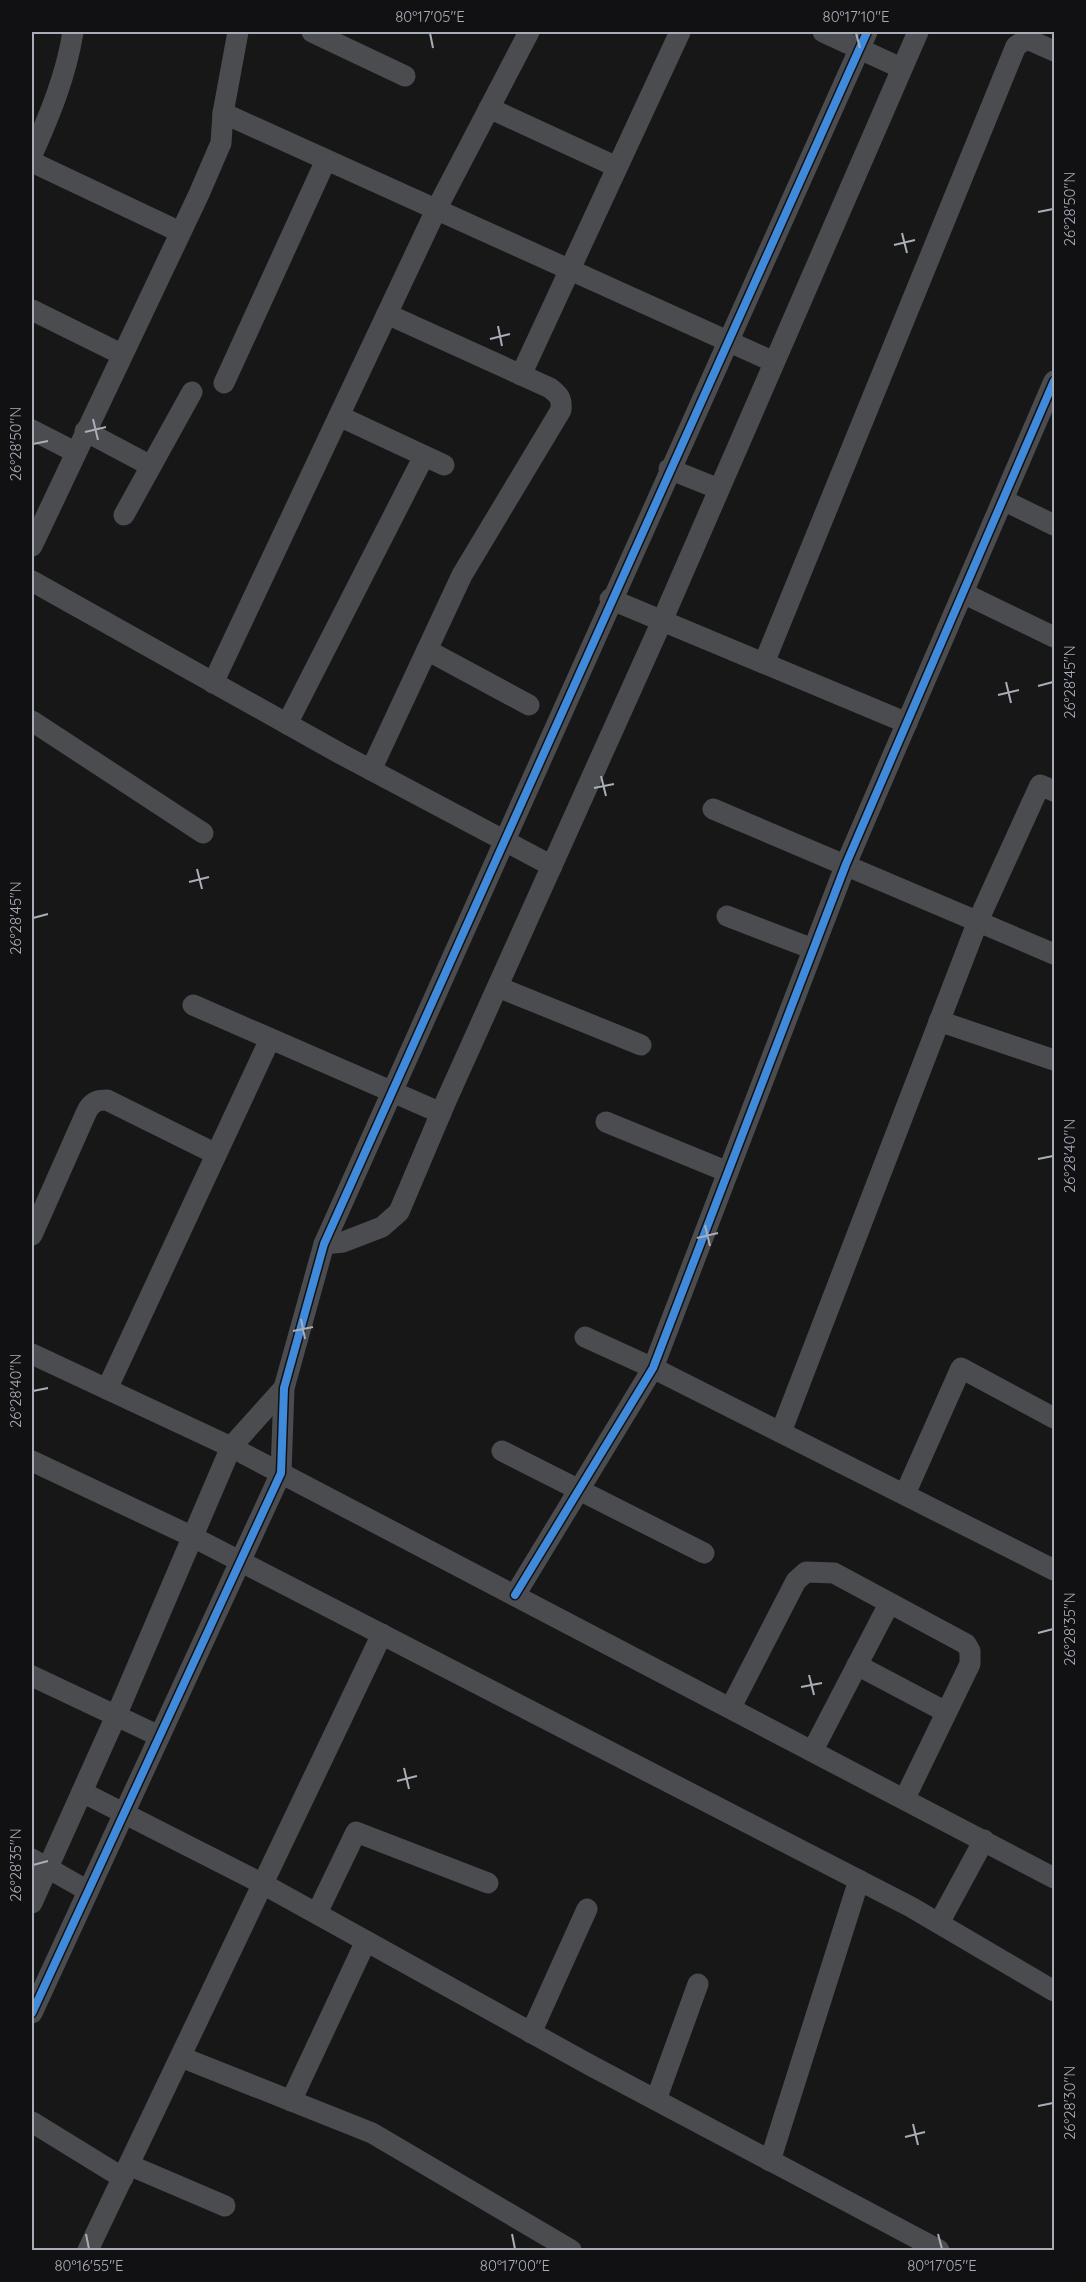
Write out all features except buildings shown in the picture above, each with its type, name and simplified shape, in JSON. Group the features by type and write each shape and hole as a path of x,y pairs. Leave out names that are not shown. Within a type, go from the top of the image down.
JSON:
{"street":[{"path":"32,155 56,100 73,32"},
{"path":"33,537 221,143 223,113 236,32"},
{"path":"312,32 405,76"},
{"path":"213,683 436,210 529,32"},
{"path":"521,375 680,32"},
{"path":"823,32 863,40 901,68"},
{"path":"324,1244 343,1242 362,1236 382,1227 399,1212 441,1113 662,621 918,32"},
{"path":"764,663 1016,46 1027,39 1054,51"},
{"path":"32,2013 39,1976 88,1891 281,1473 284,1388 324,1244 610,599 863,40"},
{"path":"489,108 617,167"},
{"path":"223,113 774,362"},
{"path":"224,383 326,160"},
{"path":"32,162 180,232"},
{"path":"32,310 121,354"},
{"path":"371,770 462,575 561,410 559,394 387,314"},
{"path":"515,1595 653,1368 846,864 1054,381"},
{"path":"124,515 192,392"},
{"path":"339,416 444,465"},
{"path":"32,430 75,452"},
{"path":"85,431 151,466"},
{"path":"287,724 424,456"},
{"path":"669,469 719,489"},
{"path":"1003,500 1054,525"},
{"path":"32,581 287,724 552,866"},
{"path":"963,593 1054,637"},
{"path":"610,599 907,723"},
{"path":"427,650 529,705"},
{"path":"32,721 203,833"},
{"path":"781,1432 978,921 1040,785 1054,791"},
{"path":"713,809 1054,954"},
{"path":"727,916 813,949"},
{"path":"498,987 641,1046"},
{"path":"193,1005 441,1113"},
{"path":"939,1021 1054,1060"},
{"path":"106,1389 270,1038"},
{"path":"32,1235 87,1111 91,1104 99,1100 107,1100 216,1154"},
{"path":"606,1122 728,1172"},
{"path":"585,1337 653,1368 1054,1570"},
{"path":"32,1354 231,1447 1054,1878"},
{"path":"905,1494 962,1368 1054,1418"},
{"path":"32,1904 39,1864 82,1792 231,1447 284,1388"},
{"path":"502,1451 704,1553"},
{"path":"32,1461 191,1536 859,1880 939,1923 1054,1991"},
{"path":"731,1707 796,1581 806,1572 834,1573 966,1644 970,1651 970,1664 905,1798"},
{"path":"813,1750 889,1604"},
{"path":"88,2250 382,1634"},
{"path":"857,1665 946,1712"},
{"path":"32,1676 159,1736"},
{"path":"82,1792 263,1884 531,2033 939,2250"},
{"path":"317,1913 356,1832 488,1883"},
{"path":"939,1923 984,1840"},
{"path":"39,1864 88,1891"},
{"path":"770,2161 859,1880"},
{"path":"531,2033 587,1909"},
{"path":"291,2101 366,1941"},
{"path":"656,2100 698,1984"},
{"path":"181,2057 372,2133 571,2250"},
{"path":"32,2122 126,2171 225,2206"}],"cycle path":[{"path":"32,2013 281,1473 284,1388 324,1244 867,32"},
{"path":"515,1595 653,1368 846,864 1054,381"}]}
